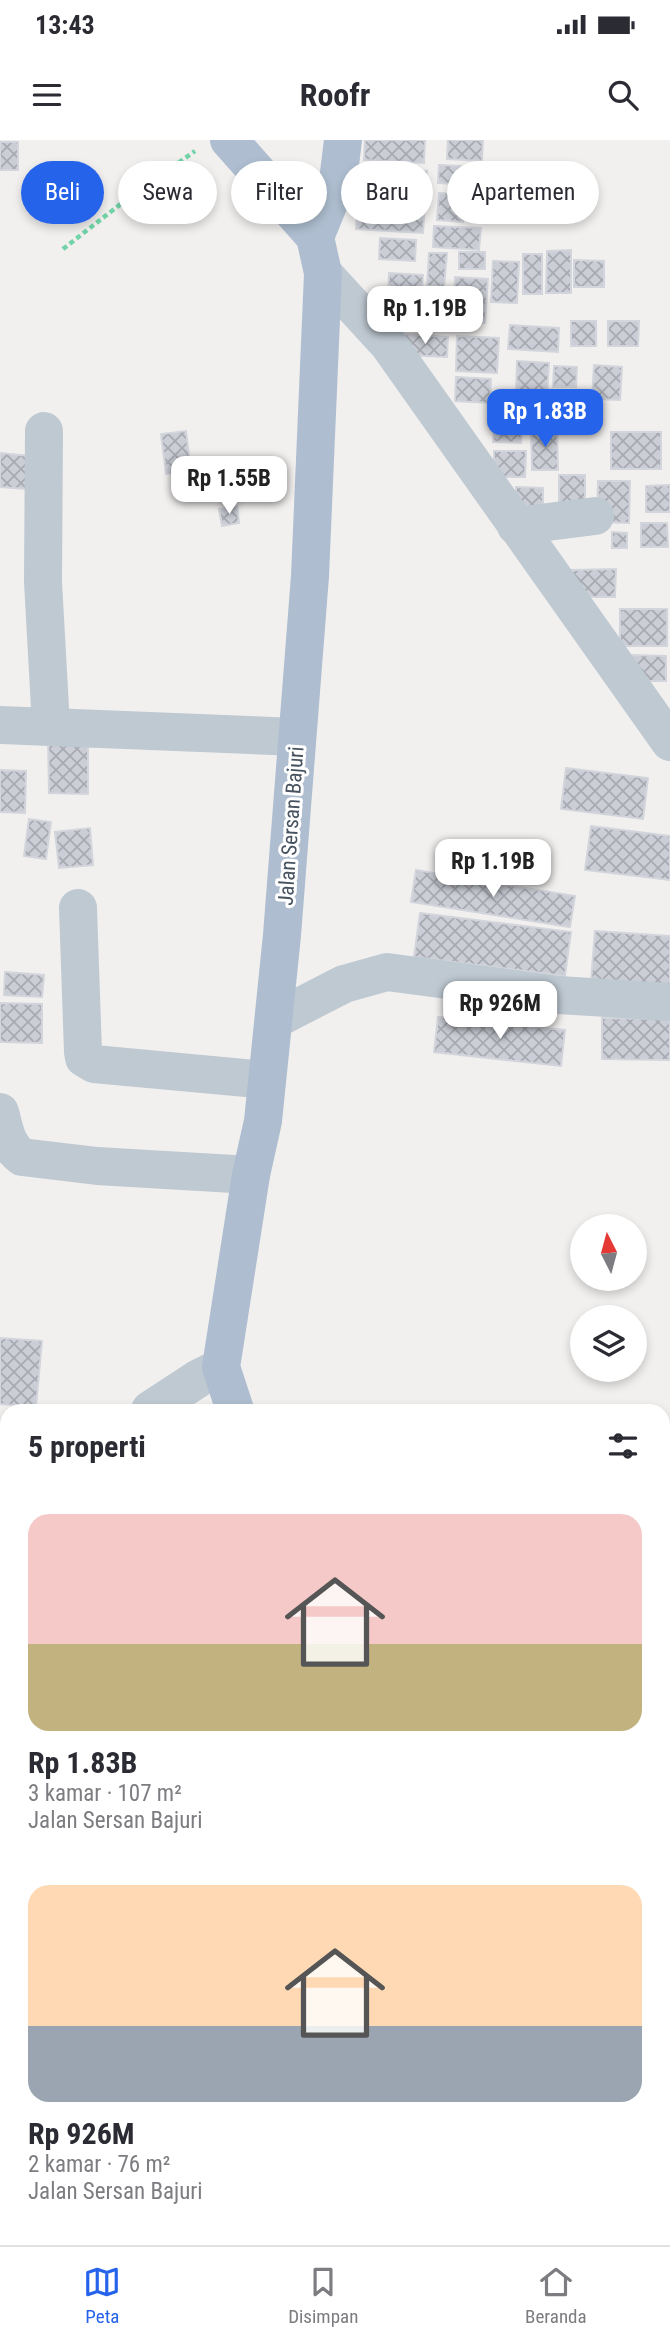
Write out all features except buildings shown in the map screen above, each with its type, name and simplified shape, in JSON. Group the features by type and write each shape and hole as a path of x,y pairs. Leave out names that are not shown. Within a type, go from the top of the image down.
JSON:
{"main road":[{"name":"Jalan Sersan Bajuri","path":"233,1404 221,1367 251,1175 263,1121 274,1020 310,576 319,255 340,170 343,140"},
{"path":"216,142 319,255"}],"street":[{"path":"319,255 389,345 670,742"},
{"path":"44,430 43,582 51,726"},
{"path":"516,526 595,516"},
{"path":"0,725 298,737"},
{"path":"78,908 83,1052 88,1061 94,1064 267,1080"},
{"path":"274,1020 344,984 387,972 559,995 670,1002"},
{"path":"0,1112 7,1140 13,1151 22,1157 97,1166 251,1175"},
{"path":"159,1404 221,1367"}],"path":[{"path":"62,249 122,202 216,142"}]}
